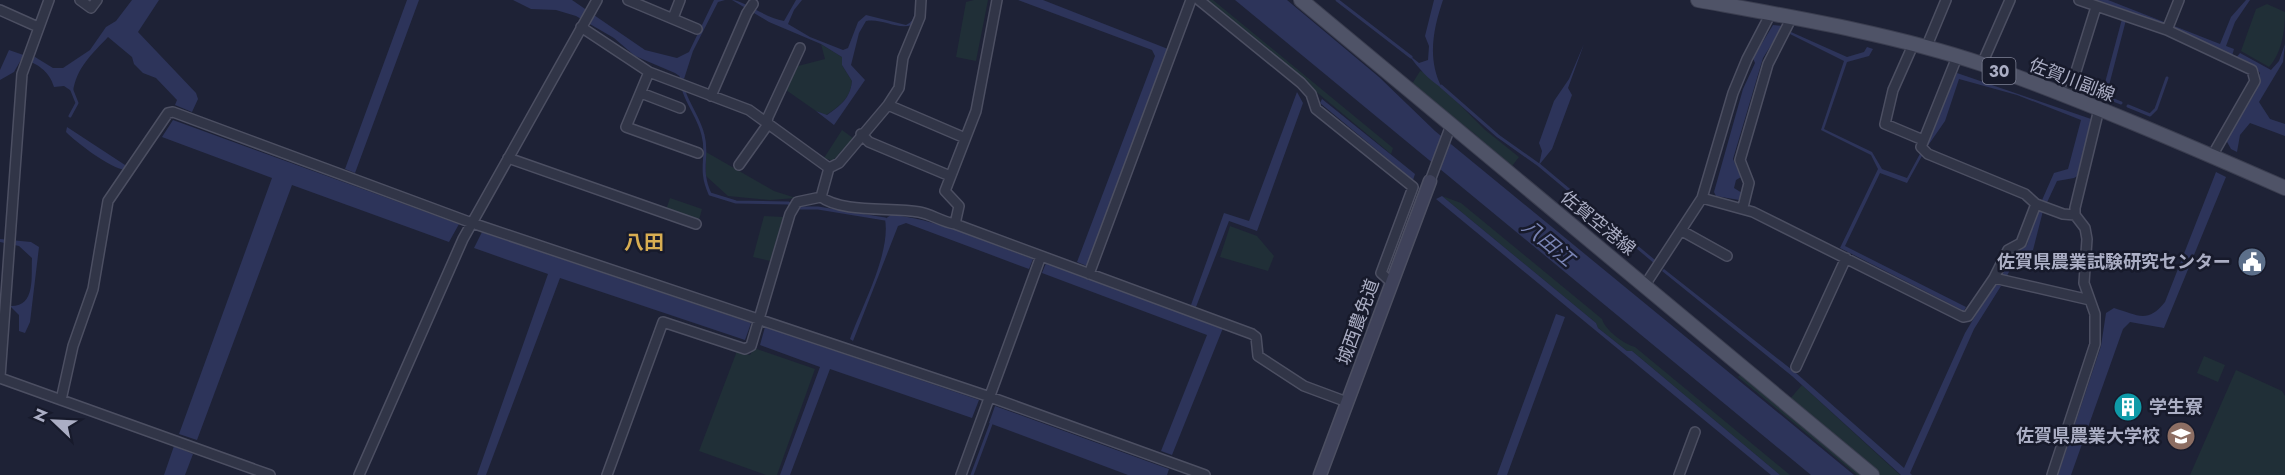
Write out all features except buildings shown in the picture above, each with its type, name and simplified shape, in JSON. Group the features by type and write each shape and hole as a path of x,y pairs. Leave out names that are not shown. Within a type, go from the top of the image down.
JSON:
{"main road":[{"name":"佐賀空港線","path":"1301,0 1872,475"},
{"name":"佐賀川副線","path":"1698,0 1792,17 1919,46 1982,64 2099,109 2285,188"}],"street":[{"path":"0,390 3,266 10,242 26,59 49,0"},
{"path":"80,0 91,8 97,0"},
{"path":"628,0 697,29"},
{"path":"673,18 680,0"},
{"path":"821,196 830,168 839,163 861,134 888,105 898,88 903,58 920,17 921,0"},
{"path":"954,224 959,206 945,191 976,111 997,0"},
{"path":"1089,274 1191,0"},
{"path":"1199,0 1301,83 1311,94 1316,109 1413,187 1381,273 1392,282"},
{"path":"1923,140 1885,124 1893,90 1946,0"},
{"path":"1982,64 2010,0"},
{"path":"2079,0 2096,7 2169,26 2252,70 2255,81 2212,156"},
{"path":"2169,26 2179,0"},
{"path":"358,475 472,223 592,3"},
{"path":"2068,97 2096,7"},
{"path":"711,96 750,9"},
{"path":"0,10 38,27"},
{"path":"1645,285 1702,198 1733,93 1747,58 1771,13"},
{"path":"1743,207 1749,183 1740,160 1768,64 1792,17"},
{"path":"582,25 649,72 749,110 830,168"},
{"path":"739,165 766,127 800,48"},
{"path":"1957,57 1921,147 1928,154 2025,194 2036,204 2075,215 2085,228 2084,282 2095,314 2095,344 2052,475"},
{"path":"649,72 626,127 698,153"},
{"path":"641,93 680,108"},
{"path":"888,105 965,138"},
{"path":"2075,215 2099,109"},
{"path":"61,400 73,346 93,289 108,201 168,113 173,112 472,223 990,397 1205,475"},
{"path":"1430,181 1451,124"},
{"path":"861,134 869,142 950,176"},
{"path":"508,158 696,224"},
{"name":"城西農免道","path":"1320,475 1430,181"},
{"path":"821,196 827,201 855,206 920,212 1252,334 1256,337 1258,356 1304,386 1347,402"},
{"path":"607,475 663,322 745,349 751,345 784,227 795,205 821,196"},
{"path":"1702,198 1710,202 1743,207 1963,317 1968,316 1994,278 2008,250 2021,243 2036,204"},
{"path":"1682,231 1727,256"},
{"path":"961,475 1041,256"},
{"path":"1796,367 1846,258"},
{"path":"1994,278 2090,300"},
{"path":"0,378 270,475"},
{"path":"1679,475 1695,432"}],"shaded area":[{"path":"988,0 976,61 956,57 966,2"},
{"path":"1206,0 1213,0 1393,148 1391,154"},
{"path":"2267,4 2285,12 2282,41 2269,67 2241,51 2256,9"},
{"path":"821,44 842,57 842,65 852,81 844,101 826,115 816,111 786,90 798,66 825,59"},
{"path":"1420,71 1428,73 1484,129 1519,157 1509,170 1476,135 1412,84"},
{"path":"842,130 853,138 833,161 824,158"},
{"path":"706,152 774,191 796,198 770,200 728,196 706,176"},
{"path":"1442,196 1461,203 1602,319 1607,328 1616,336 1635,347 1790,475 1780,475 1632,351 1627,351 1598,328 1596,323"},
{"path":"670,198 702,209 699,220 666,210"},
{"path":"764,216 783,217 770,261 753,257"},
{"path":"1230,226 1257,236 1274,256 1268,271 1220,257"},
{"path":"754,348 815,369 777,475 766,475 699,451 737,351 750,355"},
{"path":"2204,356 2225,365 2218,382 2197,373"},
{"path":"2236,370 2282,391 2285,396 2285,475 2190,475"},
{"path":"1742,373 1866,475 1857,475 1738,377"},
{"path":"1802,385 1900,475 1880,475 1789,400"}],"water":[{"path":"132,0 159,0 138,32 196,93 198,99 192,112 175,105 177,100 156,78 143,73 134,64 132,57 108,37 81,69 73,92 64,86 54,87 42,68 22,58 14,72 0,80 0,70 9,50 35,57 53,68 63,68 90,50 106,27 116,21"},
{"path":"407,0 419,0 355,173 345,169"},
{"path":"513,0 572,0 645,50 677,58 689,52 714,0 725,0 718,2 693,51 684,79 635,56 614,38 576,16 556,10 531,9"},
{"path":"732,0 784,21 796,0 802,0 794,10 788,24 810,37 843,50 848,48 858,22 866,15 906,25 914,18 917,0 917,14 912,25 906,26 866,21 859,33 851,65 865,80 834,125 816,111 827,115 841,105 847,97 852,81 842,65 842,57 821,44 769,22"},
{"path":"1018,0 1043,0 1168,49 1087,266 1077,262 1155,56 1152,50"},
{"name":"八田江","path":"1235,0 1287,0 1379,77 1435,131 1854,475 1811,475"},
{"path":"1434,0 1443,0 1433,44 1434,67 1442,88 1424,73 1409,55 1419,63 1428,60 1429,46 1425,36"},
{"path":"2092,0 2108,0 2220,44 2231,17 2246,0 2250,0 2235,22 2226,46 2234,49 2232,56"},
{"path":"2122,19 2126,20 2106,97 2102,94"},
{"path":"1773,25 1783,26 1763,58 1733,159 1741,177 1736,180 1734,188 1742,193 1739,200 1716,196 1714,192 1743,89 1755,63 1753,58"},
{"path":"1791,32 1847,57 1864,52 1867,47 1873,49 1869,56 1847,62 1824,129 1872,152 1882,169 1907,178 1921,152 1923,154 1907,183 1880,173 1845,246 1966,307 1964,311 1840,248 1878,169 1871,155 1821,130 1844,61 1790,34"},
{"path":"1584,44 1568,88 1572,95 1552,149 1539,165 1542,151 1539,143 1554,101 1569,79"},
{"path":"2285,44 2283,62 2259,102 2270,119 2285,124 2285,136 2250,123 2240,135 2237,152 2231,149 2226,140 2255,93 2260,73 2254,66 2236,58 2240,53 2271,70 2279,61"},
{"path":"1957,73 2094,120 2081,174 2074,178 2057,181 2043,211 2033,250 2015,259 2007,276 2001,274 2011,254 2027,245 2035,216 2054,173 2068,169 2081,120 2017,95 1959,79 1945,121 1927,147 1925,145"},
{"path":"1297,92 1303,103 1257,231 1229,221 1196,307 1191,305 1224,213 1249,221"},
{"path":"1322,99 1415,174 1413,180 1320,103"},
{"path":"173,120 459,224 449,242 292,185 197,440 179,434 272,178 162,137"},
{"path":"67,127 125,165 125,170 111,165 86,148 66,132"},
{"path":"2216,172 2226,177 2164,328 2130,322 2123,329 2071,475 2058,475 2101,346 2106,313 2114,308 2142,316 2153,313 2165,302"},
{"path":"1442,196 1596,323 1598,328 1627,351 1632,351 1780,475 1771,475 1436,199"},
{"path":"891,215 945,226 1033,259 1029,269 906,223 898,226 853,341 850,339 880,263 886,233 885,219"},
{"path":"482,232 751,323 745,340 560,278 486,475 477,475 548,274 474,248"},
{"path":"0,239 31,242 39,247 30,322 25,333 19,331 19,315 10,306 24,302 28,296 32,258 19,246 0,242"},
{"path":"1046,263 1223,328 1172,455 1161,451 1207,335 1042,273"},
{"path":"1664,269 1796,373 1904,468 1965,333 1995,283 2001,286 1974,329 1910,473 1912,475 1901,475 1792,376 1662,271"},
{"path":"1556,314 1565,317 1507,475 1497,475"},
{"path":"765,327 979,400 972,418 830,369 790,475 780,475 820,367 760,345"},
{"path":"995,406 1169,469 1167,475 1128,475 989,423"},
{"path":"174,446 193,454 185,475 164,475"}],"waterway":[{"path":"1337,0 1411,57"},
{"path":"681,74 684,91 705,143 704,170 710,194 736,202 788,203 801,208 818,208 885,219"},
{"path":"2128,106 2150,115 2156,109 2167,78"},
{"path":"1441,86 1498,136 1539,165 1655,262"},
{"path":"70,116 77,103 71,88"},
{"path":"2106,97 2121,103"},
{"path":"972,475 991,424"}],"place":[{"name":"佐賀県農業試験研究センター","path":"2252,262"},
{"name":"学生寮","path":"2128,407"},
{"name":"佐賀県農業大学校","path":"2181,436"}],"district":[{"name":"八田","path":"644,242"}]}
